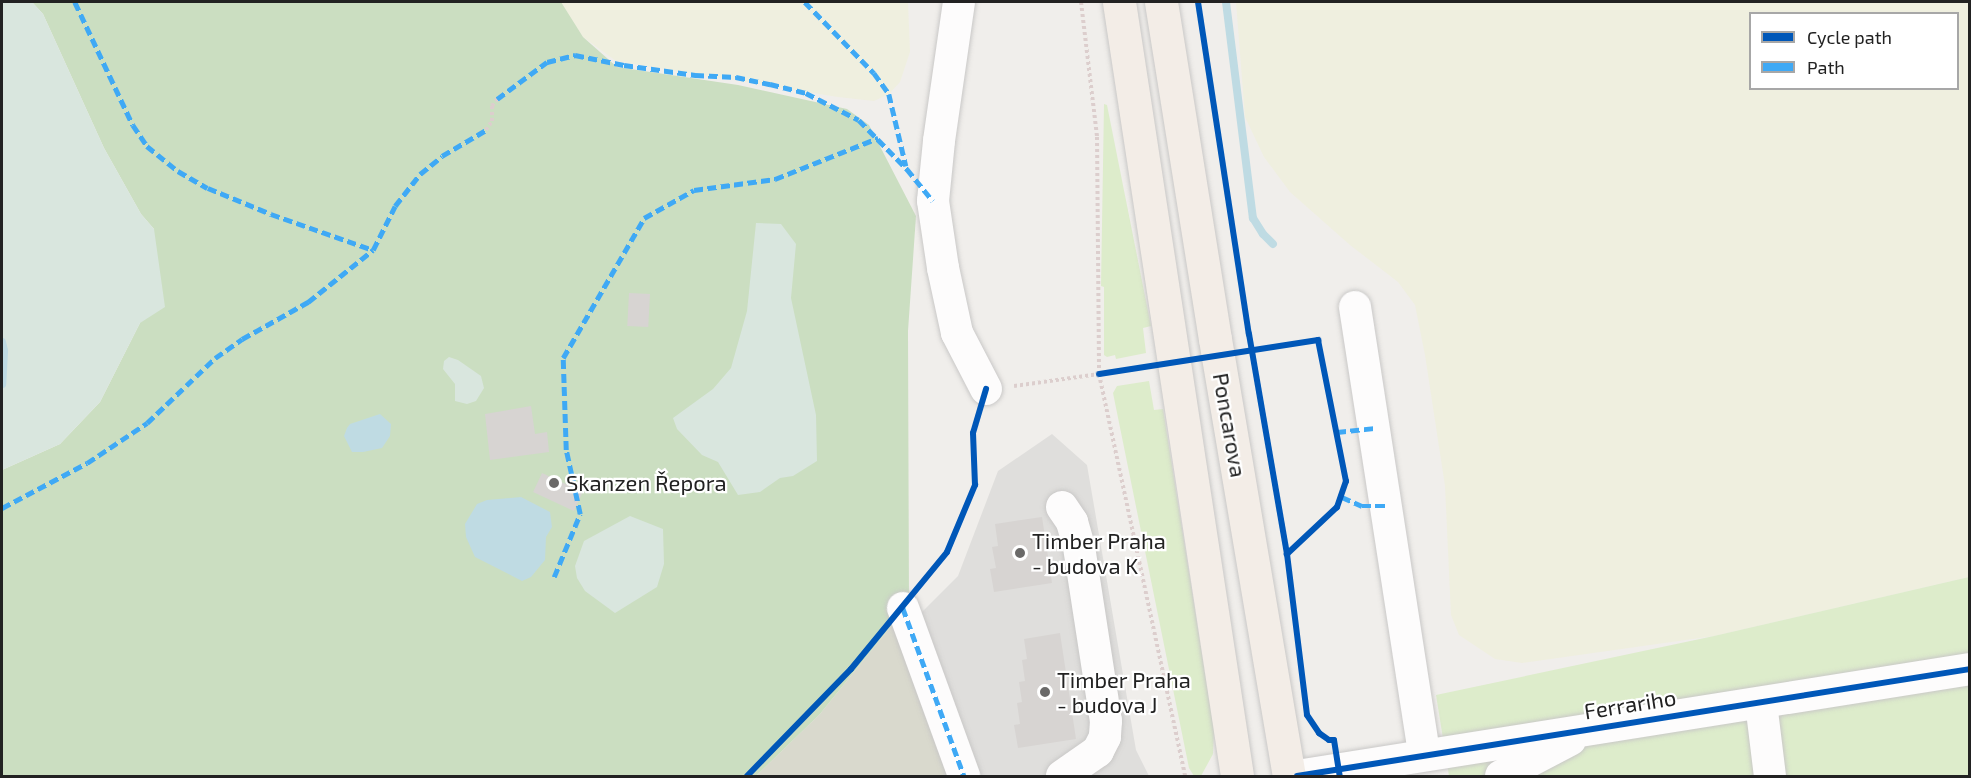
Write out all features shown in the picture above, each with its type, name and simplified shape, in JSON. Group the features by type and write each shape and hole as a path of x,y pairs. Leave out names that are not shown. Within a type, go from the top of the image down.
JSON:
{"main road":[{"name":"Poncarova","path":"1119,2 1237,777"},
{"name":"Poncarova","path":"1161,2 1226,354 1289,777"}],"street":[{"path":"959,2 939,141 933,201 943,268 957,333 986,389"},
{"path":"1355,307 1424,755"},
{"path":"1062,507 1072,522 1079,547 1106,721 1105,737 1098,751 1062,777"},
{"path":"903,608 964,777"},
{"name":"Ferrariho","path":"1297,777 1970,669"},
{"path":"1761,703 1770,777"},
{"name":"Ferrariho","path":"1501,777 1592,728"}],"path":[{"path":"1081,2 1097,137 1099,374 1185,777"},
{"path":"486,130 492,121 492,106 497,99"},
{"path":"1247,322 1287,554 1298,637"},
{"path":"1226,354 1265,348"},
{"path":"986,389 1108,373"},
{"path":"1287,554 1295,546"}],"shaded area":[{"path":"2,2 32,2 43,14 104,148 141,214 154,229 165,307 140,323 100,402 60,444 2,470"},
{"path":"756,223 781,224 796,244 791,298 816,415 817,461 793,476 780,478 760,492 738,495 718,462 702,455 677,429 673,418 713,389 731,368 747,311"},
{"path":"449,357 458,360 481,376 484,388 476,401 467,404 455,401 455,384 443,369 444,361"},
{"path":"1052,434 1087,465 1136,750 1149,776 962,776 910,624 958,576 998,471"},
{"path":"630,516 663,529 664,564 657,587 615,613 585,591 577,578 575,566 584,541"},
{"path":"909,604 963,776 756,776 820,714"}],"green space":[{"path":"32,2 561,2 583,37 617,67 738,85 847,109 869,125 916,216 908,331 909,604 820,714 756,776 2,776 2,470 60,444 100,402 140,323 154,229 141,214 104,148 43,14"},
{"path":"559,2 908,2 910,52 900,82 889,94 874,101 838,97 616,61 583,37"},
{"path":"1236,2 1969,2 1969,577 1714,636 1522,663 1495,659 1459,635 1451,615 1445,486 1415,305 1398,282 1350,245 1290,192 1264,157 1245,117"},
{"path":"1104,104 1107,105 1151,326 1143,328 1146,353 1116,359 1115,355 1107,357 1104,355 1104,287 1101,286"},
{"path":"1149,381 1154,410 1163,409 1214,730 1213,754 1201,776 1194,776 1189,768 1113,393 1117,386"},
{"path":"1969,577 1969,776 1449,776 1436,695 1714,636"}],"water":[{"path":"380,414 391,424 390,436 382,448 352,452 344,436 347,428 350,424"},
{"path":"521,497 550,512 552,527 546,537 545,560 531,577 522,581 475,557 466,537 465,524 477,504 487,500"}],"building":[{"path":"629,293 650,294 648,327 627,326"},
{"path":"531,406 535,434 547,432 549,452 490,460 485,414"},
{"path":"542,473 583,492 574,511 533,492"},
{"name":"Timber Praha - budova K","path":"1042,517 1052,583 994,592 990,569 996,568 992,547 998,546 995,524"},
{"name":"Timber Praha - budova J","path":"1060,633 1076,739 1018,748 1014,725 1020,724 1017,703 1022,702 1019,682 1025,681 1022,660 1027,659 1024,639"}],"waterway":[{"path":"1226,2 1253,218 1263,234 1273,244"},
{"path":"2,342 4,351 2,384"}],"marked path":[{"path":"75,2 133,125 147,146 178,171 208,188 271,214 373,250"},
{"path":"805,2 874,73 889,94 906,166"},
{"path":"497,99 547,62 575,55 624,65 695,75 736,77 770,84 806,93 859,120 907,169 933,201"},
{"path":"2,508 87,463 147,423 215,358 242,339 308,302 373,250 395,206 420,174 442,156 486,130"},
{"path":"554,577 580,514 566,450 563,358 644,218 694,190 775,179 878,138"},
{"path":"1337,432 1374,428"},
{"path":"1342,497 1362,506 1386,506"},
{"path":"903,608 964,776"}],"cycle path":[{"path":"1198,2 1249,334 1287,554 1307,715 1319,733 1329,740 1334,740 1340,776"},
{"path":"1099,374 1318,340 1346,481 1337,507 1287,554"},
{"path":"747,776 851,669 947,552 975,485 973,433 986,389"},
{"path":"1297,776 1970,669"}],"place":[{"name":"Skanzen Řepora","path":"554,483"},
{"name":"Timber Praha - budova K","path":"1020,553"},
{"name":"Timber Praha - budova J","path":"1045,692"}]}
